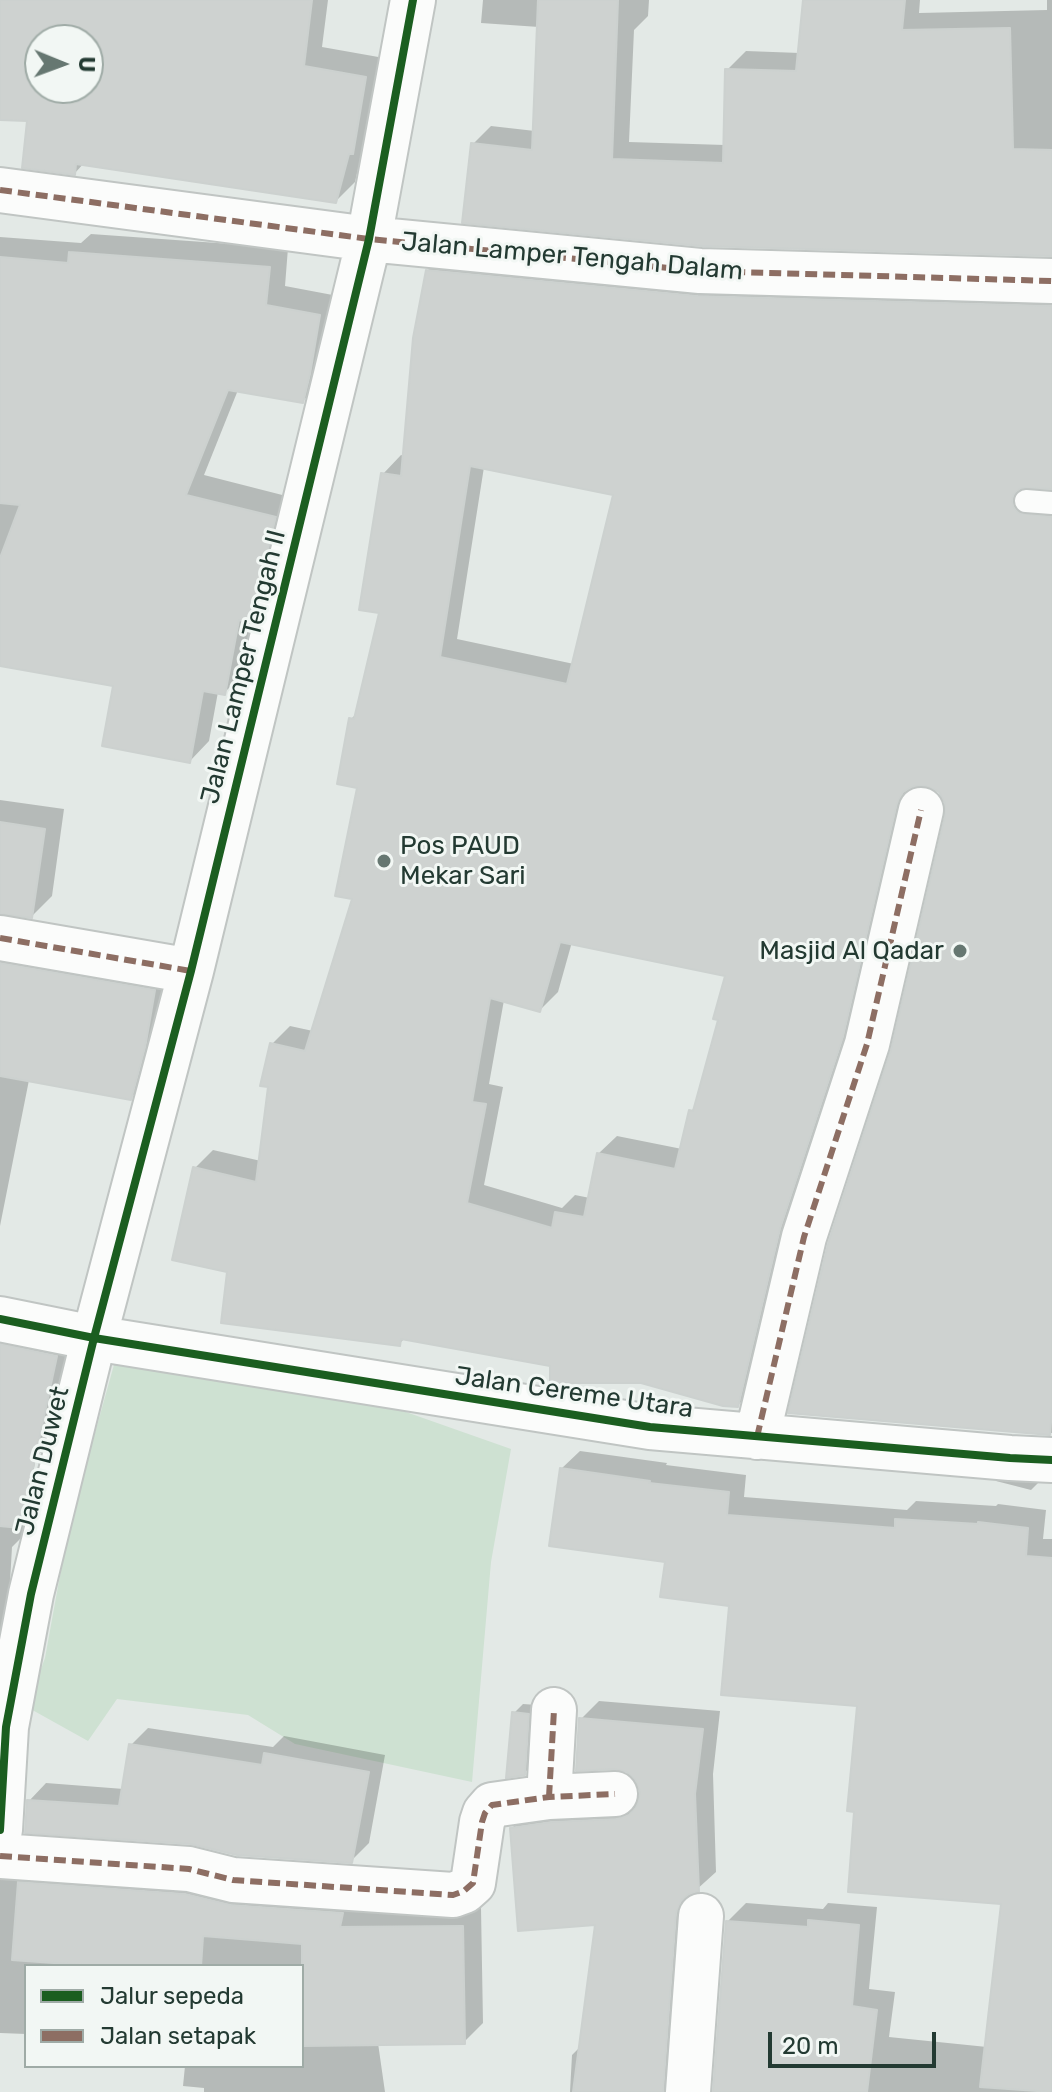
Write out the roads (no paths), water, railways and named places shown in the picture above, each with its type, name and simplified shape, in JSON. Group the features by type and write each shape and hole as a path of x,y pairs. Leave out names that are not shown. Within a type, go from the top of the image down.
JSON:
{"street":[{"name":"Jalan Lamper Tengah II","path":"94,1338 191,971 369,239 413,0"},
{"name":"Jalan Lamper Tengah Dalam","path":"0,190 369,239 700,271 1052,281"},
{"path":"757,1437 804,1237 867,1044 921,810"},
{"path":"0,938 191,971"},
{"name":"Jalan Cereme Utara","path":"0,1319 94,1338 650,1427 1052,1460"},
{"name":"Jalan Duwet","path":"0,1830 16,1592 94,1338"},
{"path":"549,1797 554,1710"},
{"path":"0,1856 189,1869 233,1880 453,1895 473,1883 485,1813 492,1805 549,1797 615,1794"},
{"path":"688,2092 701,1916"}],"lane":[{"path":"1026,501 1052,503"}],"place":[{"name":"Pos PAUD Mekar Sari","path":"384,861"},
{"name":"Masjid Al Qadar","path":"960,951"}]}
